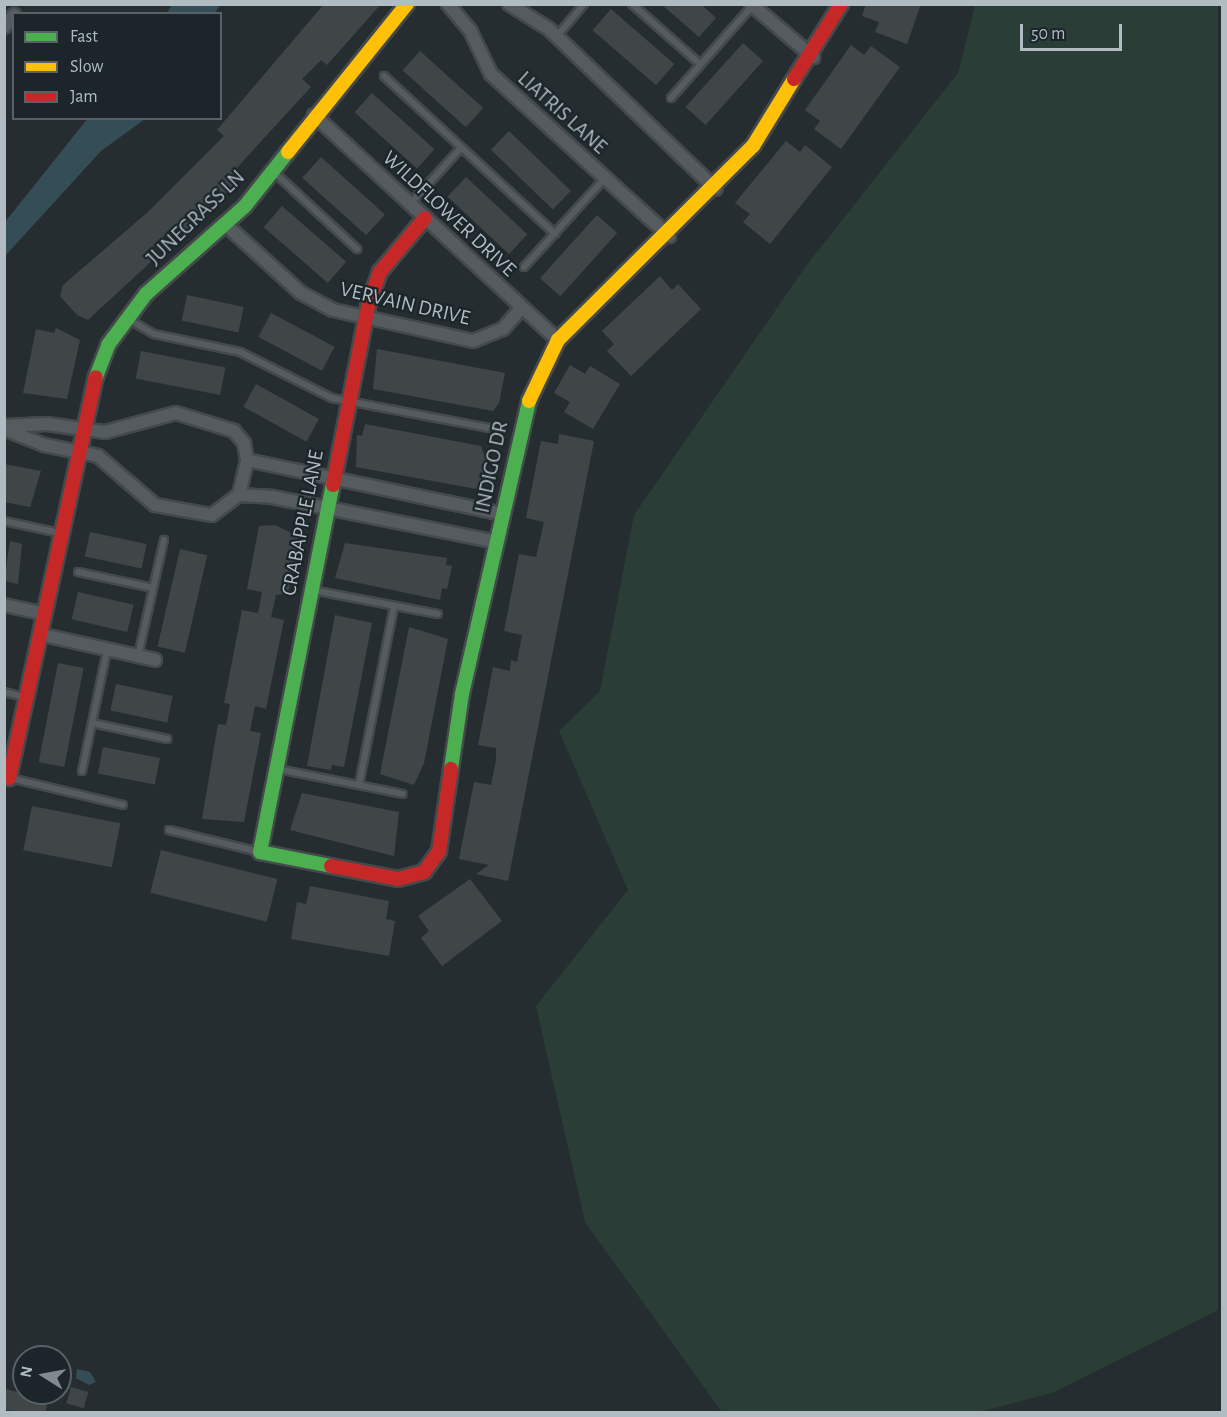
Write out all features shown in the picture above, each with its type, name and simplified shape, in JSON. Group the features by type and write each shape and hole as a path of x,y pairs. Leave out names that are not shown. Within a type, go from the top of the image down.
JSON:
{"street":[{"name":"JUNEGRASS LN","path":"7,777 99,366 125,317 225,224 272,171 314,115 407,4"},
{"name":"LIATRIS LANE","path":"448,4 470,30 491,74 669,236"},
{"path":"509,4 556,37 716,189"},
{"name":"INDIGO DR","path":"260,852 398,879 411,878 435,862 456,724 530,392 558,340 669,236 716,189 753,146 813,57 841,4"},
{"path":"753,5 813,57"},
{"name":"WILDFLOWER DRIVE","path":"314,115 558,340"},
{"name":"CRABAPPLE LANE","path":"260,852 365,319 380,272 425,218"},
{"name":"VERVAIN DRIVE","path":"225,224 301,293 365,319 473,341 503,329 521,308"},
{"path":"176,413 234,431 244,443 247,460 239,495 212,515 155,505 98,456 79,453 4,427 47,424 84,430 130,428 176,413"},
{"path":"247,460 333,481 503,514"},
{"path":"239,495 329,507 498,542"},
{"path":"4,605 43,613"},
{"path":"39,634 155,660"}],"lane":[{"path":"556,37 584,4"},
{"path":"632,4 700,64"},
{"path":"671,98 753,5"},
{"path":"384,76 555,234"},
{"path":"410,204 461,148"},
{"path":"272,171 357,249"},
{"path":"525,267 604,178"},
{"path":"125,317 154,334 240,352 321,394 490,428"},
{"path":"4,521 61,533"},
{"path":"138,657 164,540"},
{"path":"78,572 153,588"},
{"path":"311,590 438,615"},
{"path":"359,785 394,606"},
{"path":"82,771 107,650"},
{"path":"4,692 26,697"},
{"path":"92,723 166,739"},
{"path":"277,769 403,794"},
{"path":"7,777 123,805"},
{"path":"169,830 260,852"}],"green space":[{"path":"975,5 1218,5 1218,1310 1052,1393 979,1412 722,1412 585,1222 536,1006 628,890 559,731 600,691 634,515 806,266 958,73"}],"water":[{"path":"172,4 220,4 216,12 168,12"},
{"path":"86,120 144,120 101,151 5,256 5,222"},
{"path":"77,1369 90,1372 96,1382 89,1385 76,1378"}],"building":[{"path":"324,4 381,4 327,65 321,60 302,79 311,87 233,172 240,180 173,242 166,234 149,251 155,258 88,320 77,315 60,296 63,285 148,212 224,136 217,130"},
{"path":"661,4 701,4 716,18 699,37"},
{"path":"866,4 921,4 907,44 875,32 879,22 862,16"},
{"path":"611,9 674,64 656,85 593,30"},
{"path":"743,43 763,61 706,125 685,107"},
{"path":"851,45 864,55 871,46 900,67 841,149 814,129 820,121 805,110"},
{"path":"420,51 483,108 466,127 403,70"},
{"path":"372,93 434,149 417,169 355,112"},
{"path":"509,131 571,191 553,209 491,150"},
{"path":"786,141 800,152 805,145 832,167 770,244 743,222 750,214 735,203"},
{"path":"321,157 385,215 366,235 302,178"},
{"path":"466,177 527,234 509,254 448,197"},
{"path":"282,206 346,262 328,283 264,227"},
{"path":"597,215 617,233 560,296 540,278"},
{"path":"660,276 672,290 678,284 701,309 631,376 607,351 614,344 602,331"},
{"path":"187,295 244,307 238,332 182,320"},
{"path":"271,313 335,347 322,371 258,337"},
{"path":"56,328 80,340 67,399 23,393 36,329 54,333"},
{"path":"377,349 505,373 499,403 493,411 373,389"},
{"path":"141,351 225,367 220,395 136,378"},
{"path":"570,365 585,374 590,366 620,384 593,429 564,412 570,402 554,393"},
{"path":"256,384 319,419 306,442 243,407"},
{"path":"365,424 481,446 487,462 482,490 356,467 357,435 362,436"},
{"path":"559,434 594,441 508,881 476,874 489,865 459,859 474,782 491,785 496,760 496,748 478,745 493,667 510,671 511,660 517,662 522,635 504,631 519,554 536,557 544,522 526,518 541,441 558,444"},
{"path":"4,464 41,471 30,507 4,502"},
{"path":"275,525 299,537 288,593 276,595 271,617 284,620 266,709 255,706 250,731 261,733 244,822 202,819 218,724 226,725 230,704 224,703 242,610 258,613 262,592 247,589 259,526"},
{"path":"90,532 147,544 142,569 85,556"},
{"path":"10,541 22,544 18,584 4,581"},
{"path":"345,543 447,558 446,565 452,566 447,589 442,588 440,600 335,578"},
{"path":"180,549 207,555 185,653 158,646"},
{"path":"78,592 134,605 127,632 72,619"},
{"path":"335,615 372,623 344,767 332,765 331,770 307,766"},
{"path":"409,627 448,639 424,763 414,785 380,774"},
{"path":"58,663 84,668 64,767 39,762"},
{"path":"116,684 173,696 167,722 110,710"},
{"path":"103,747 160,758 155,785 98,774"},
{"path":"302,793 399,812 394,856 290,830"},
{"path":"32,806 120,823 112,867 23,850"},
{"path":"161,850 277,879 267,922 150,893"},
{"path":"470,879 502,921 442,966 421,938 429,931 418,916"},
{"path":"310,886 389,901 386,919 395,921 389,956 291,939 297,902 306,904"},
{"path":"72,1387 88,1392 84,1408 72,1405"},
{"path":"6,1389 12,1391 12,1405 47,1405 45,1413 4,1410"}],"traffic: fast":[{"path":"96,377 108,345 146,294 245,206 288,152"},
{"path":"451,769 462,694 529,401"},
{"path":"331,866 260,852 333,485"}],"traffic: slow":[{"path":"288,152 407,4"},
{"path":"529,401 558,340 753,146 794,79"}],"traffic: jam":[{"path":"794,79 841,4"},
{"path":"333,485 369,302 380,272 425,218"},
{"path":"4,777 9,778 96,377"},
{"path":"331,866 398,879 424,872 439,851 451,769"}]}
